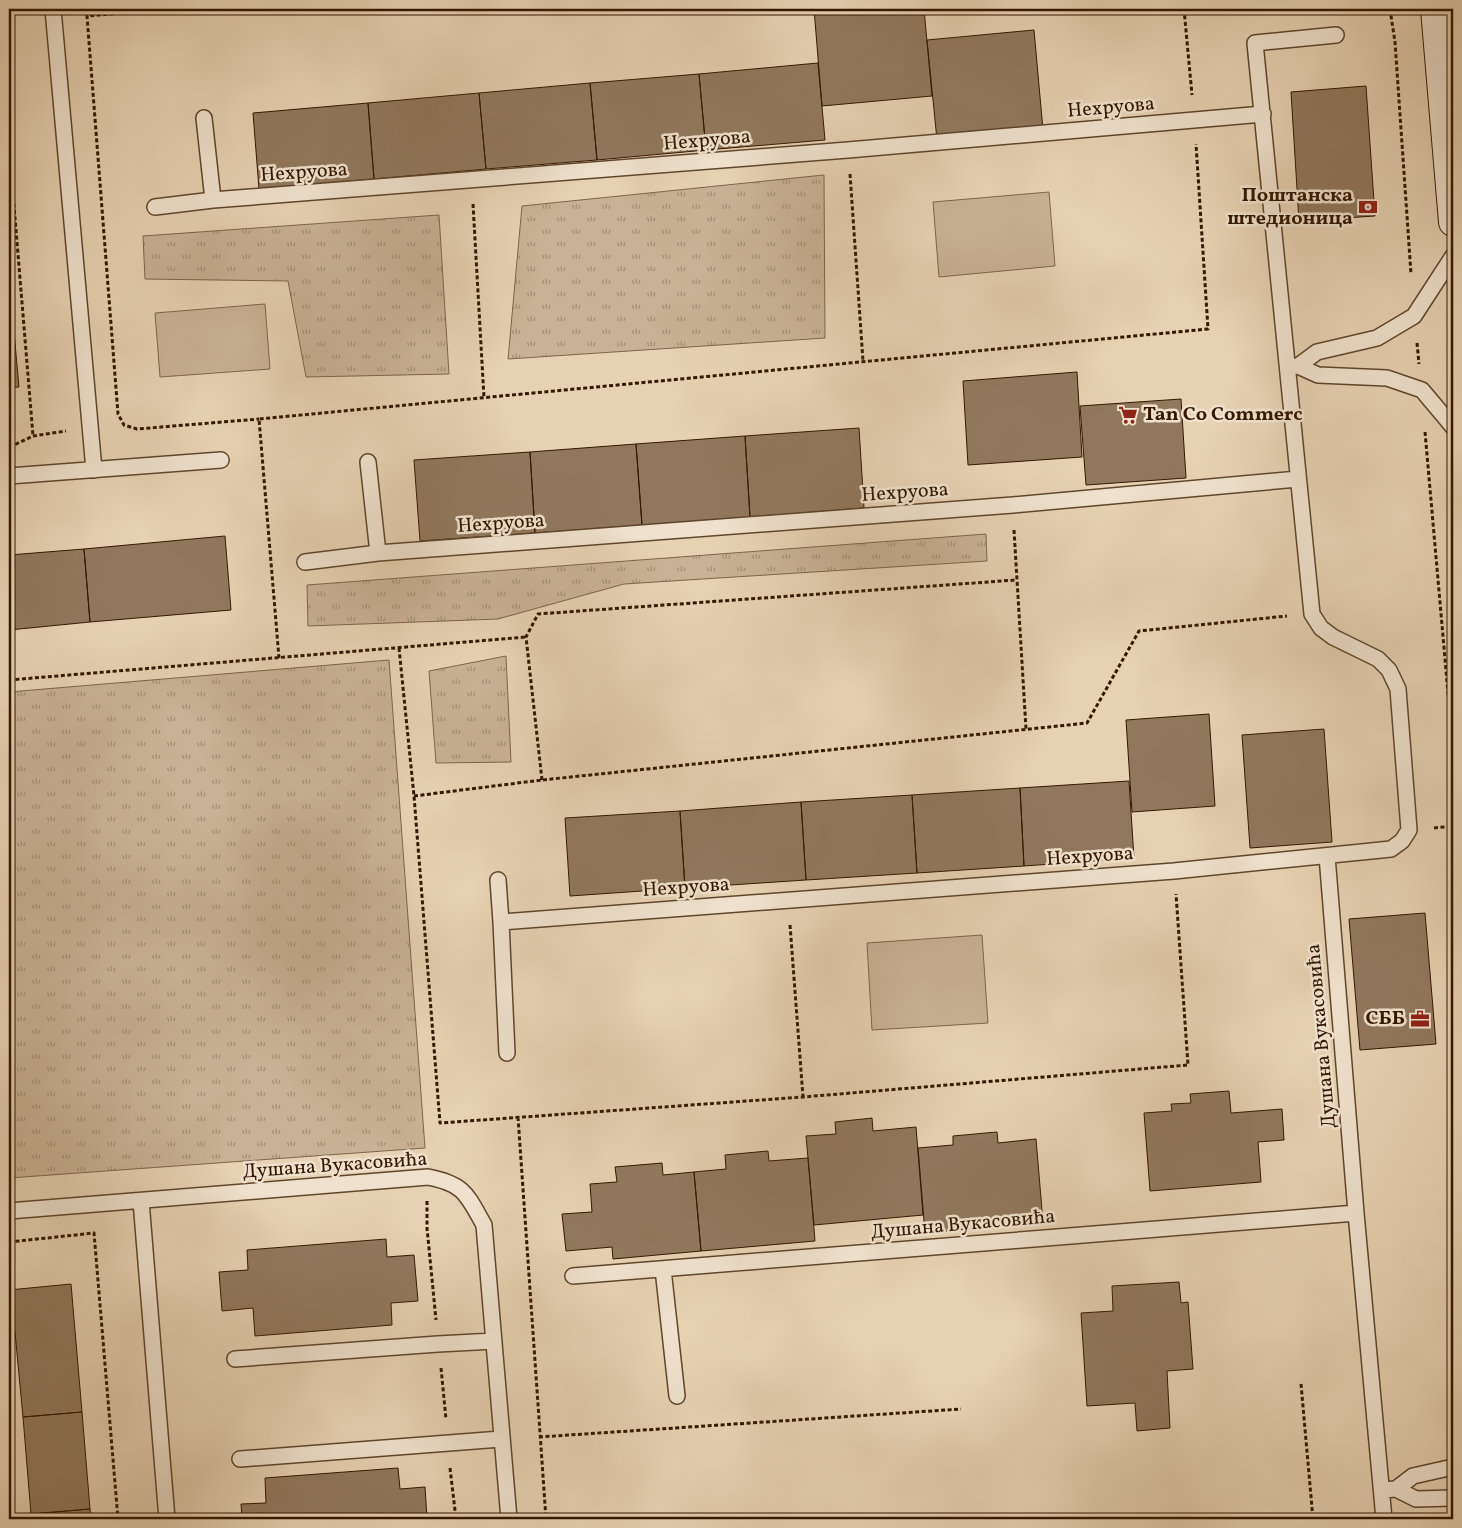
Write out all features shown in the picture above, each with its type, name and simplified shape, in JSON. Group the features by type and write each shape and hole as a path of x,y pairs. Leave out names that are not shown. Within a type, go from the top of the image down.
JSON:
{"street":[{"path":"1434,14 1453,222"}],"lane":[{"path":"54,9 94,470"},
{"path":"1312,614 1298,480 1293,366 1255,43 1336,35"},
{"name":"Нехруова","path":"155,207 213,200 848,150 1263,114"},
{"path":"204,118 213,200"},
{"path":"1293,366 1317,352 1377,338 1414,316 1453,256"},
{"path":"1293,366 1318,375 1386,378 1422,390 1453,427"},
{"path":"9,476 221,460"},
{"path":"368,462 378,553"},
{"name":"Нехруова","path":"305,562 378,553 1014,505 1298,480"},
{"name":"Нехруова","path":"500,922 1174,871 1391,849 1402,841 1409,830 1398,689 1390,670 1378,659 1333,637 1321,628 1312,614"},
{"name":"Душана Вукасовића","path":"1327,856 1356,1213 1389,1490 1384,1519"},
{"path":"498,880 507,1053"},
{"name":"Душана Вукасовића","path":"9,1211 428,1178 443,1180 458,1187 466,1194 484,1226 508,1519"},
{"path":"141,1201 167,1519"},
{"name":"Душана Вукасовића","path":"573,1276 1356,1213"},
{"path":"664,1269 677,1396"},
{"path":"235,1359 494,1341"},
{"path":"240,1459 501,1439"},
{"path":"1389,1490 1413,1476 1453,1467"},
{"path":"1389,1490 1416,1499 1453,1498"}],"path":[{"path":"172,9 87,16 118,414 124,425 137,429 1208,329 1194,121 1184,9"},
{"path":"9,145 33,436"},
{"path":"848,150 863,361"},
{"path":"471,180 484,398"},
{"path":"259,419 279,658"},
{"path":"1014,505 1016,580 1026,729"},
{"path":"542,780 526,637 538,614 1016,580"},
{"path":"414,796 542,780 1087,723 1139,631 1312,614"},
{"path":"9,680 526,637"},
{"path":"399,648 414,796 440,1123 1188,1065 1174,871"},
{"path":"788,900 803,1096"},
{"path":"518,1117 546,1519"},
{"path":"9,1242 94,1232 118,1519"},
{"path":"1301,1384 1313,1519"},
{"path":"539,1437 961,1409"}],"green space":[{"path":"824,175 825,338 508,359 522,206"},
{"path":"1049,192 1055,266 939,277 933,202"},
{"path":"439,215 449,374 306,377 288,281 145,279 143,236"},
{"path":"265,304 270,369 160,377 155,313"},
{"path":"986,534 987,561 624,584 498,619 308,626 307,585"},
{"path":"506,656 511,762 436,763 429,671"},
{"path":"389,660 425,1148 9,1178 9,692"},
{"path":"982,935 988,1023 872,1030 867,943"}],"building":[{"path":"814,9 924,9 932,96 822,106"},
{"path":"1034,30 1043,130 937,140 927,40"},
{"path":"818,63 825,140 706,150 699,74"},
{"path":"699,74 706,150 597,160 590,83"},
{"path":"590,83 597,160 486,169 479,93"},
{"path":"1366,86 1375,216 1299,221 1291,92"},
{"path":"479,93 486,169 374,179 368,103"},
{"path":"368,103 374,179 259,189 253,113"},
{"path":"9,277 19,387 9,388"},
{"path":"1077,372 1082,457 968,465 963,381"},
{"path":"1181,399 1186,478 1086,485 1080,406"},
{"path":"859,428 864,508 750,517 745,436"},
{"path":"745,436 750,517 642,525 636,444"},
{"path":"636,444 642,525 535,533 530,452"},
{"path":"530,452 535,533 420,541 414,460"},
{"path":"225,536 231,610 90,622 84,549"},
{"path":"84,549 90,622 9,630 9,555"},
{"path":"1209,714 1215,806 1132,812 1126,720"},
{"path":"1324,729 1332,842 1250,848 1242,735"},
{"path":"1129,781 1134,858 1024,866 1020,788"},
{"path":"1020,788 1024,866 917,873 912,795"},
{"path":"912,795 917,873 806,880 801,802"},
{"path":"801,802 806,880 685,888 680,811"},
{"path":"680,811 685,888 570,896 565,818"},
{"path":"1425,913 1436,1044 1360,1050 1349,919"},
{"path":"1229,1091 1231,1113 1282,1109 1284,1140 1258,1142 1261,1182 1150,1191 1144,1113 1172,1111 1171,1104 1191,1103 1190,1094"},
{"path":"872,1118 873,1131 916,1127 923,1215 814,1225 806,1136 836,1134 835,1122"},
{"path":"997,1132 998,1143 1036,1139 1043,1222 925,1233 918,1148 953,1145 953,1136"},
{"path":"768,1151 769,1161 808,1158 815,1241 701,1251 694,1172 726,1169 725,1155"},
{"path":"662,1163 663,1175 694,1172 701,1251 613,1259 612,1247 566,1251 562,1214 592,1212 590,1184 617,1182 615,1167"},
{"path":"386,1239 387,1257 414,1255 418,1301 391,1303 392,1325 255,1336 253,1308 222,1311 219,1272 248,1270 247,1250"},
{"path":"1179,1282 1181,1303 1188,1302 1193,1369 1167,1371 1170,1428 1137,1431 1135,1403 1087,1406 1081,1313 1113,1311 1112,1286"},
{"path":"71,1284 82,1412 23,1417 15,1332 9,1311 9,1290"},
{"path":"82,1412 90,1509 31,1514 23,1417"},
{"path":"398,1468 400,1489 425,1487 427,1519 242,1519 241,1504 266,1503 265,1478"},
{"path":"90,1509 91,1519 31,1519 31,1514"}],"place":[{"name":"Поштанска штедионица","path":"1368,207"},
{"name":"Tan Co Commerc","path":"1128,415"},
{"name":"СББ","path":"1420,1019"}]}
